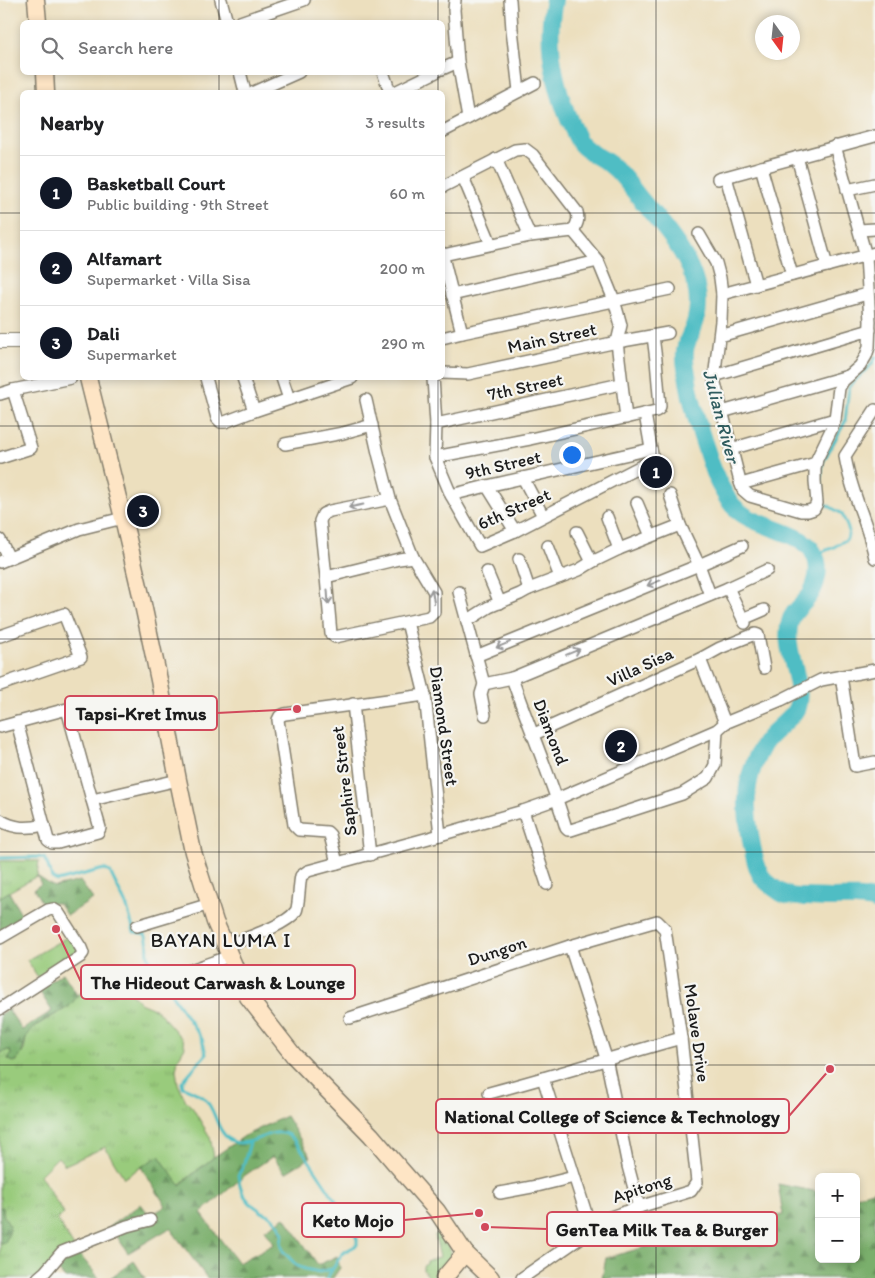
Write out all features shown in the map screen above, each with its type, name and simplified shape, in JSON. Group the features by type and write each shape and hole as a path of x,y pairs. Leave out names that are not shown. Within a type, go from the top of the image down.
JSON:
{"main road":[{"path":"36,0 38,20"},
{"path":"45,75 46,90"},
{"path":"88,380 123,518 159,680 193,852 210,904 248,997 294,1056 371,1135 418,1188 465,1253 491,1278"},
{"path":"444,1278 465,1253"}],"street":[{"path":"222,0 227,20"},
{"path":"246,20 304,0"},
{"path":"455,0 458,62 468,118"},
{"path":"510,0 519,91"},
{"path":"445,68 458,62"},
{"path":"241,75 245,90"},
{"path":"258,90 291,75"},
{"path":"384,75 389,90"},
{"path":"399,90 430,75"},
{"path":"445,130 535,83"},
{"path":"756,284 722,178 875,136"},
{"path":"699,234 716,263 720,278 722,294 720,336 714,376 731,449 743,490 750,496 801,511 814,509 817,504 815,482 817,458 835,419 839,388 843,381 860,366 866,356 869,347 870,330 867,294 870,254 859,230 835,146"},
{"path":"445,186 515,150 526,149 533,155 577,212 579,218 578,224 573,231 530,236 445,254"},
{"path":"797,157 827,266"},
{"path":"496,159 530,236"},
{"path":"761,167 792,275"},
{"path":"464,177 491,244"},
{"path":"848,190 875,184"},
{"path":"859,230 875,229"},
{"path":"573,231 598,261 614,300 620,325 617,342 626,418"},
{"path":"722,294 870,254"},
{"path":"452,295 598,261"},
{"path":"445,263 462,333"},
{"path":"445,337 670,289"},
{"path":"720,336 867,294"},
{"path":"714,376 870,330"},
{"name":"Main Street","path":"445,372 468,374 668,333"},
{"path":"435,457 530,439 656,411 660,406 652,336"},
{"path":"0,341 20,341"},
{"path":"722,412 848,376"},
{"path":"0,394 62,380"},
{"path":"206,380 216,418 220,422 254,412 327,382 340,380"},
{"path":"244,380 254,412"},
{"path":"283,380 288,399"},
{"name":"6th Street","path":"433,380 436,424 435,457 451,495 480,546 515,531 654,460 651,449"},
{"name":"7th Street","path":"436,424 621,384"},
{"path":"0,458 31,448 14,390"},
{"path":"366,400 390,499 413,557 434,592 434,612 429,617 335,637 331,634 320,521 323,514 330,511 390,499"},
{"path":"875,410 845,456 847,472 872,542 875,558"},
{"path":"645,414 651,449"},
{"path":"731,449 835,419"},
{"path":"285,444 343,433 372,424"},
{"name":"9th Street","path":"451,495 651,449"},
{"path":"622,456 624,474"},
{"path":"741,484 816,464"},
{"path":"523,478 542,516"},
{"path":"487,486 515,531"},
{"path":"670,494 680,525 699,565 710,595"},
{"path":"637,503 651,536"},
{"path":"607,517 619,549"},
{"path":"0,540 5,560 79,528 123,518"},
{"path":"467,622 489,607 579,570 619,549 680,525"},
{"path":"577,532 592,562"},
{"path":"548,546 560,577"},
{"path":"476,656 742,546"},
{"path":"326,577 413,557"},
{"path":"519,559 529,589"},
{"path":"484,684 512,678 767,570"},
{"path":"487,572 500,603"},
{"path":"728,588 744,621 764,610"},
{"path":"459,592 484,684 481,694 485,715"},
{"path":"0,636 64,614 82,657 0,685"},
{"name":"Diamond Street","path":"407,622 425,695 440,835"},
{"path":"700,659 720,648 755,634 758,635 764,668"},
{"name":"Villa Sisa","path":"532,735 700,659 721,726"},
{"path":"176,978 290,918 297,910 301,876 308,871 523,811 557,799 781,700 820,680 875,670"},
{"path":"841,676 855,766 875,762"},
{"name":"Diamond","path":"512,678 568,830 682,794 708,778 715,765 721,726"},
{"path":"337,863 330,835 327,832 299,830 294,825 278,720 280,716 425,695"},
{"name":"Saphire Street","path":"353,704 370,854"},
{"path":"0,727 17,722 67,709 100,828 98,832 58,843 52,843 48,840 17,722"},
{"path":"92,800 178,780"},
{"path":"523,811 547,884"},
{"path":"0,820 6,824 21,828 44,825"},
{"path":"137,926 210,904"},
{"path":"0,938 48,910 54,909 58,912 83,953 80,957 0,1009"},
{"name":"Dungon","path":"350,1018 570,946 657,921"},
{"name":"Molave Drive","path":"657,921 664,929 681,1038 697,1182"},
{"path":"570,946 606,1058 628,1166 639,1206"},
{"path":"489,1093 681,1038"},
{"path":"543,1078 591,1229"},
{"path":"500,1193 574,1177"},
{"name":"Apitong","path":"522,1278 583,1236 599,1221 639,1206 691,1191 697,1182"},
{"path":"38,1278 62,1252 127,1226 150,1220"}],"green space":[{"path":"0,861 39,861 37,876 0,897"},
{"path":"37,876 54,887 80,881 93,899 67,916 60,905 56,903 44,907 34,889 41,884"},
{"path":"9,892 24,919 0,932 0,897"},
{"path":"69,936 79,951 39,979 27,960"},
{"path":"63,973 77,995 75,999 67,1007 45,1019 28,1033 22,1052 17,1060 13,1062 8,1059 11,1054 10,1050 0,1053 0,1014 8,1009 22,1030 52,1011 38,989"},
{"path":"89,988 99,994 108,996 121,988 132,994 140,1003 157,1010 183,1040 185,1047 178,1059 176,1070 178,1084 186,1101 192,1107 210,1137 214,1157 179,1185 159,1156 124,1178 105,1147 65,1165 58,1157 40,1175 64,1214 57,1219 75,1249 35,1278 0,1278 0,1243 5,1242 3,1208 0,1207 0,1053 10,1050 11,1054 8,1059 13,1062 17,1061 24,1050 27,1033 67,1008 77,995"},
{"path":"286,1116 311,1157 285,1173 273,1156 244,1176 201,1213 238,1263 274,1244 265,1230 285,1217 318,1265 337,1256 340,1268 333,1278 207,1278 170,1228 128,1253 110,1226 141,1204 150,1216 166,1206 141,1167 159,1156 180,1185 214,1157 246,1135"},
{"path":"778,1184 815,1191 815,1263 860,1263 860,1195 875,1190 875,1278 602,1278 606,1258 738,1221 783,1215"},
{"path":"0,1207 3,1208 4,1216 10,1229 5,1242 0,1243"},
{"path":"442,1229 449,1244 449,1260 438,1278 430,1278 423,1270 423,1266 427,1264 427,1261 440,1257 435,1235"},
{"path":"75,1249 99,1278 65,1278 54,1266"},
{"path":"134,1261 145,1278 110,1278"}],"waterway":[{"name":"Julian River","path":"554,0 551,28 554,71 561,99 576,136 584,147 616,169 623,177 676,243 693,276 697,292 698,309 694,326 686,345 685,363 696,417 717,480 737,510 751,519 800,540 808,545 816,558 818,570 813,589 792,616 788,632 798,687 797,707 795,712 766,740 754,764 748,785 749,827 759,871 770,885 789,896 859,898 875,901"},
{"path":"815,555 847,539 849,531 842,514 824,503 821,478 823,462 845,422 849,387 872,364 875,357"},
{"path":"0,858 44,858 52,878 57,881 104,869 110,872 127,907 134,932 145,934 148,955 155,970 202,1039 206,1054 182,1082 183,1087 204,1098 225,1136 230,1140 244,1143 279,1133 291,1137 302,1150 344,1213 357,1239 357,1245 342,1254 327,1278"},
{"path":"250,1142 243,1167 238,1175 243,1194 250,1203 279,1224 283,1234 281,1242 283,1251 297,1266 319,1272 332,1269"}],"place":[{"name":"Basketball Court","path":"656,472"},
{"name":"Dali","path":"143,511"},
{"name":"Tapsi-Kret Imus","path":"297,709"},
{"name":"Alfamart","path":"621,746"},
{"name":"The Hideout Carwash & Lounge","path":"56,929"},
{"name":"National College of Science & Technology","path":"830,1069"},
{"name":"Keto Mojo","path":"479,1213"},
{"name":"GenTea Milk Tea & Burger","path":"485,1227"}],"district":[{"name":"BAYAN LUMA I","path":"221,940"}]}
